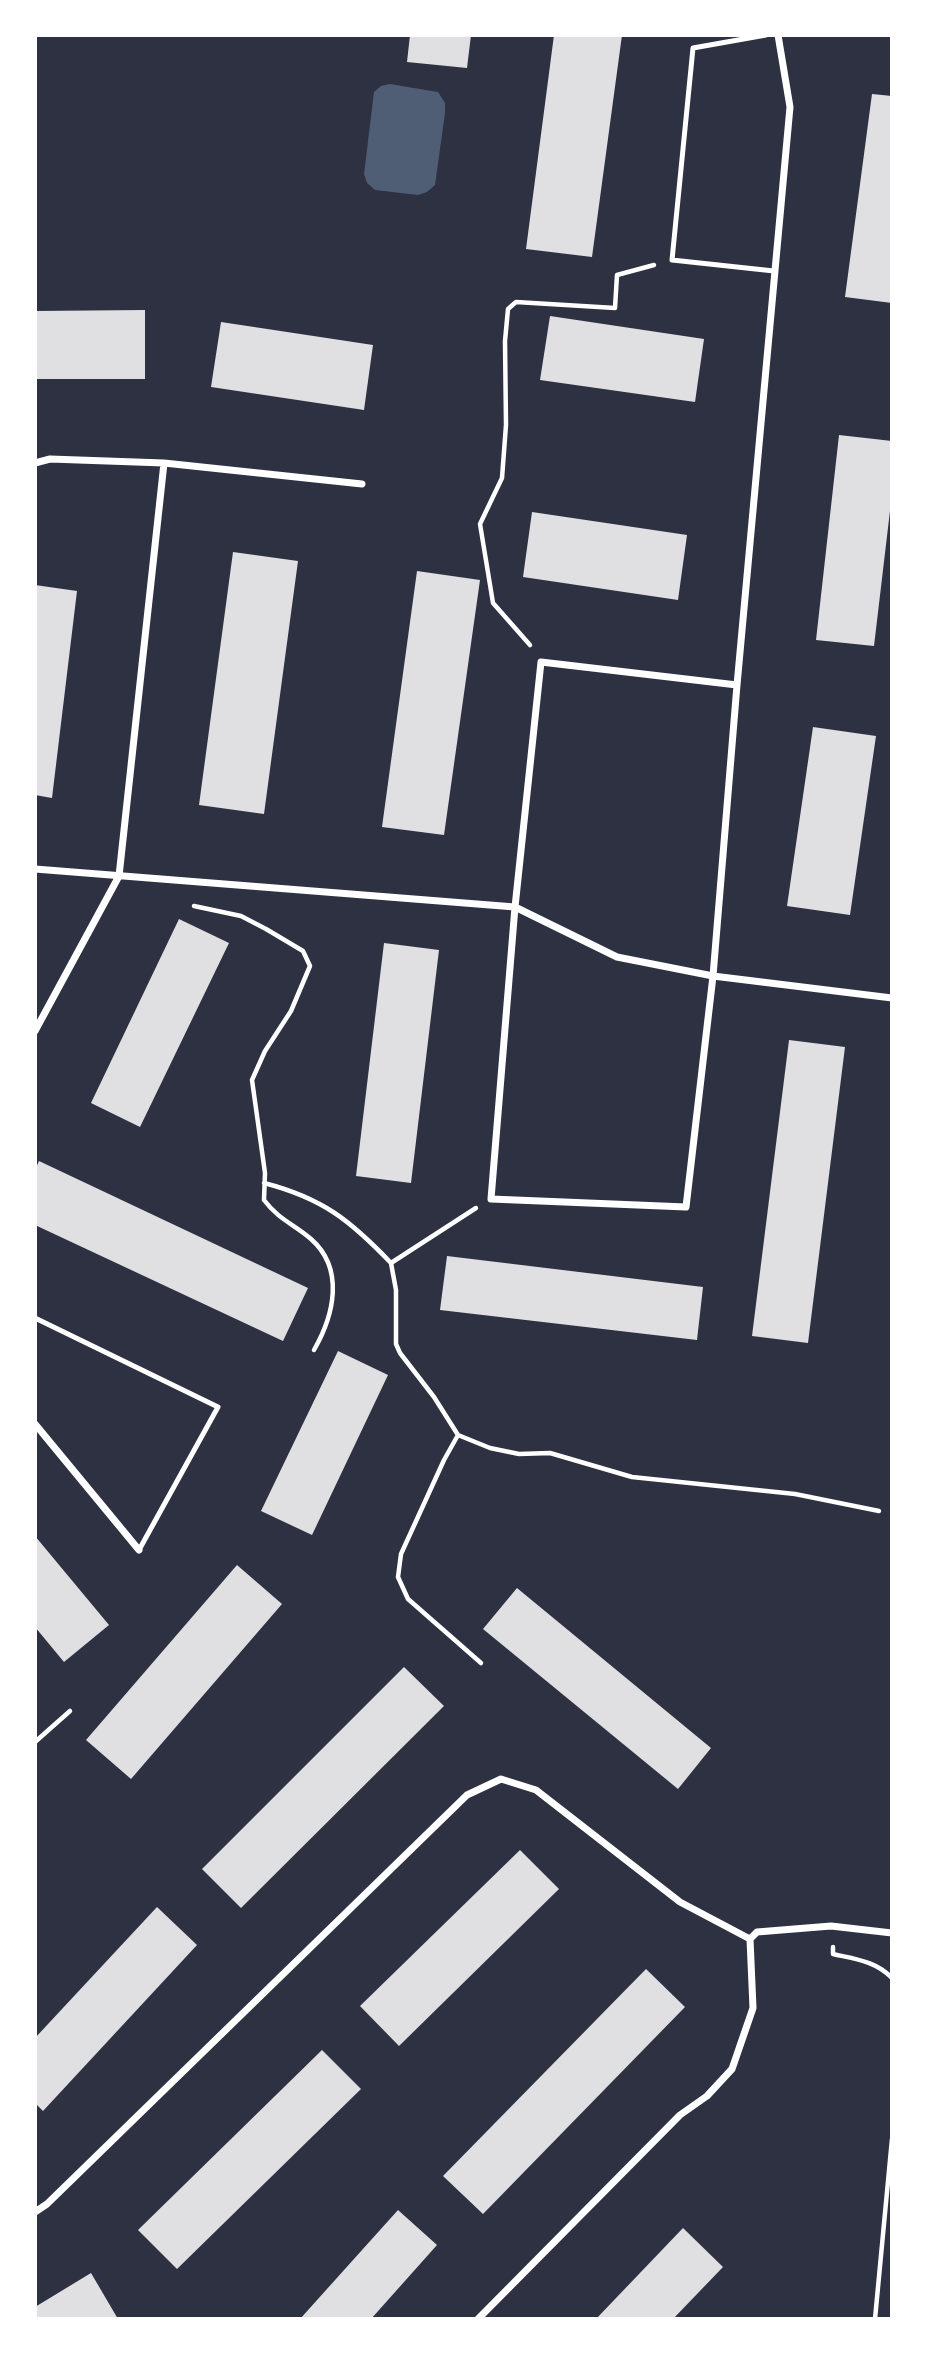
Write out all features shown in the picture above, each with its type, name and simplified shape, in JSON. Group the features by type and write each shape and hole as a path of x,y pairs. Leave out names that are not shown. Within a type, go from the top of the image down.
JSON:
{"street":[{"path":"737,685 541,662 515,907 491,1199 687,1207 713,976 790,107 778,35"},
{"path":"35,463 50,459 164,463 362,484"},
{"path":"35,1031 119,876 164,463"},
{"path":"35,869 515,907 617,957 713,976 892,998"},
{"path":"35,1424 139,1550"},
{"path":"35,2212 467,1795 501,1779 536,1790 680,1902 750,1939"},
{"path":"478,2319 680,2115 707,2096 732,2069 753,2008 750,1939 757,1932 831,1926 892,1933"}],"lane":[{"path":"766,35 693,48 671,260 774,271"},
{"path":"35,1318 218,1407 139,1550"}],"path":[{"path":"545,662 493,603 480,524 502,478 506,425 505,341 508,309 516,302 615,308 617,275 671,260"},
{"path":"186,905 241,916 303,951 310,966 291,1011 253,1073 252,1080 265,1173 264,1200 279,1218 312,1240 324,1254 331,1269 334,1289 330,1314 314,1350"},
{"path":"264,1183 297,1192 329,1208 365,1235 391,1263 396,1290 396,1344 458,1435 490,1448 519,1454 550,1453 632,1477 794,1494 879,1511"},
{"path":"391,1263 491,1199"},
{"path":"458,1435 401,1554 398,1577 408,1599 481,1662"},
{"path":"35,1742 70,1711"},
{"path":"833,1946 833,1954 867,1961 884,1969 892,1979"},
{"path":"875,2319 892,2139"}],"water":[{"path":"390,84 438,92 445,103 435,185 418,195 375,190 367,183 364,174 374,92 381,86"}],"building":[{"path":"410,35 471,35 467,68 407,62"},
{"path":"554,35 622,35 592,257 526,249"},
{"path":"872,94 892,96 892,303 845,297"},
{"path":"145,310 145,379 35,379 35,311"},
{"path":"550,316 704,339 695,402 540,380"},
{"path":"221,322 373,345 364,410 211,387"},
{"path":"839,435 892,441 892,494 874,646 816,640"},
{"path":"532,512 687,535 678,600 523,577"},
{"path":"233,552 298,561 264,814 199,805"},
{"path":"417,571 480,580 444,835 382,827"},
{"path":"35,585 77,591 52,798 35,795"},
{"path":"813,727 876,736 850,915 787,906"},
{"path":"179,919 229,943 140,1127 91,1103"},
{"path":"384,943 439,950 411,1183 356,1176"},
{"path":"789,1040 845,1047 808,1343 752,1336"},
{"path":"39,1161 308,1288 283,1341 35,1225 35,1170"},
{"path":"447,1256 703,1287 697,1340 440,1310"},
{"path":"338,1351 388,1375 312,1535 261,1511"},
{"path":"35,1536 109,1625 64,1662 35,1627"},
{"path":"237,1565 282,1604 131,1779 86,1740"},
{"path":"517,1588 711,1748 678,1789 483,1629"},
{"path":"404,1667 444,1706 241,1908 202,1869"},
{"path":"520,1850 559,1889 399,2046 360,2006"},
{"path":"157,1907 197,1945 43,2111 35,2103 35,2038"},
{"path":"646,1969 685,2007 483,2214 443,2176"},
{"path":"322,2050 361,2089 177,2269 138,2230"},
{"path":"398,2210 437,2245 371,2319 300,2319"},
{"path":"683,2228 723,2267 673,2319 596,2319"},
{"path":"91,2273 118,2319 35,2319 35,2307"}]}
